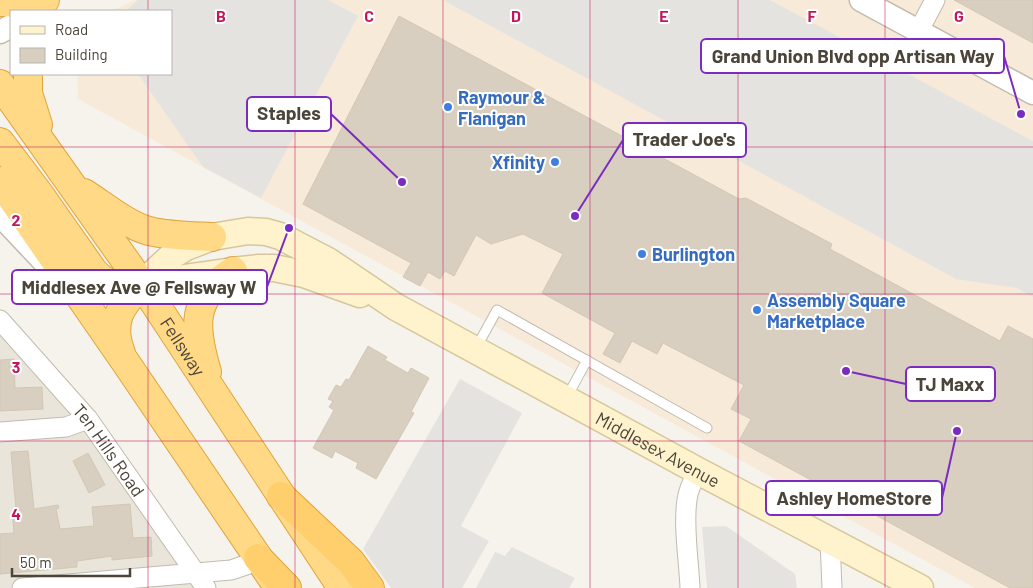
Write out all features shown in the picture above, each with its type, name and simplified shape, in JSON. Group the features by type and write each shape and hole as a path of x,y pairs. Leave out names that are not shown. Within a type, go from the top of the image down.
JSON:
{"highway":[{"path":"0,2 20,3 45,0"},
{"path":"28,75 28,93 49,152"},
{"name":"Fellsway","path":"0,84 142,284 342,588"},
{"path":"0,142 94,272 111,285 142,284"},
{"path":"0,181 278,588"},
{"path":"71,184 135,226 148,231 212,237"},
{"path":"212,390 204,363 199,333 200,309 204,297 211,288 233,271"},
{"path":"124,360 117,342 116,323 123,306 142,284"},
{"path":"281,496 352,562 370,588"},
{"path":"258,558 287,588"}],"main road":[{"name":"Middlesex Avenue","path":"142,284 173,255 186,247 212,237 248,232 266,232 280,236 328,260 396,307 698,471 920,588"},
{"name":"Middlesex Avenue","path":"142,284 258,268 290,270 396,307"}],"street":[{"path":"40,10 59,0"},
{"path":"861,0 1033,93"},
{"path":"918,32 935,0"},
{"path":"0,215 88,308"},
{"name":"Ten Hills Road","path":"0,320 88,419 201,581"},
{"path":"0,432 66,426 88,419"},
{"path":"690,588 686,512 691,485 698,471"},
{"path":"830,540 832,588"},
{"path":"22,588 201,581 246,566 258,558"}],"lane":[{"path":"475,350 497,310 707,428"},
{"path":"566,399 587,360"}],"shaded area":[{"path":"136,0 1033,0 1033,588 975,588 78,99 77,75 172,75 172,10 113,10"},
{"path":"138,0 328,0 358,16 261,198 203,167 139,75 172,75 172,10 128,10"},
{"path":"443,0 770,0 1033,141 1033,297 1017,288 956,279"},
{"path":"0,332 71,411 197,588 0,588"},
{"path":"460,379 522,413 461,526 489,541 462,588 391,588 363,549"},
{"path":"726,526 795,574 797,588 707,588 702,527"},
{"path":"512,547 575,578 569,588 476,588 495,552 505,556"}],"building":[{"path":"954,0 1033,0 1033,43"},
{"name":"Assembly Square Marketplace","path":"399,16 739,199 746,198 832,244 830,249 1000,341 1008,326 1033,339 1033,588 1010,588 739,441 751,419 731,409 744,385 663,343 657,354 632,341 620,363 603,354 615,333 542,293 563,254 523,234 491,244 476,235 454,276 445,271 440,279 428,272 420,286 403,277 411,263 303,204"},
{"path":"368,346 387,357 385,360 408,373 411,368 429,378 411,412 414,413 376,479 356,468 358,463 335,451 332,458 313,448 334,410 329,407 333,401 328,399 336,385 341,387 346,379 349,380"},
{"path":"14,359 15,388 42,387 43,409 0,411 0,360"},
{"path":"28,451 34,509 58,505 59,508 56,509 60,529 94,526 92,507 130,504 133,538 151,537 152,556 112,560 112,556 77,561 77,567 0,574 0,534 14,533 12,511 16,510 11,452"},
{"path":"88,453 105,485 89,493 73,461"}],"place":[{"name":"Raymour & Flanigan","path":"448,107"},
{"name":"Grand Union Blvd opp Artisan Way","path":"1021,114"},
{"name":"Xfinity","path":"555,162"},
{"name":"Staples","path":"402,182"},
{"name":"Trader Joe's","path":"575,216"},
{"name":"Middlesex Ave @ Fellsway W","path":"289,228"},
{"name":"Burlington","path":"642,254"},
{"name":"Assembly Square Marketplace","path":"757,310"},
{"name":"TJ Maxx","path":"846,371"},
{"name":"Ashley HomeStore","path":"957,431"}]}
